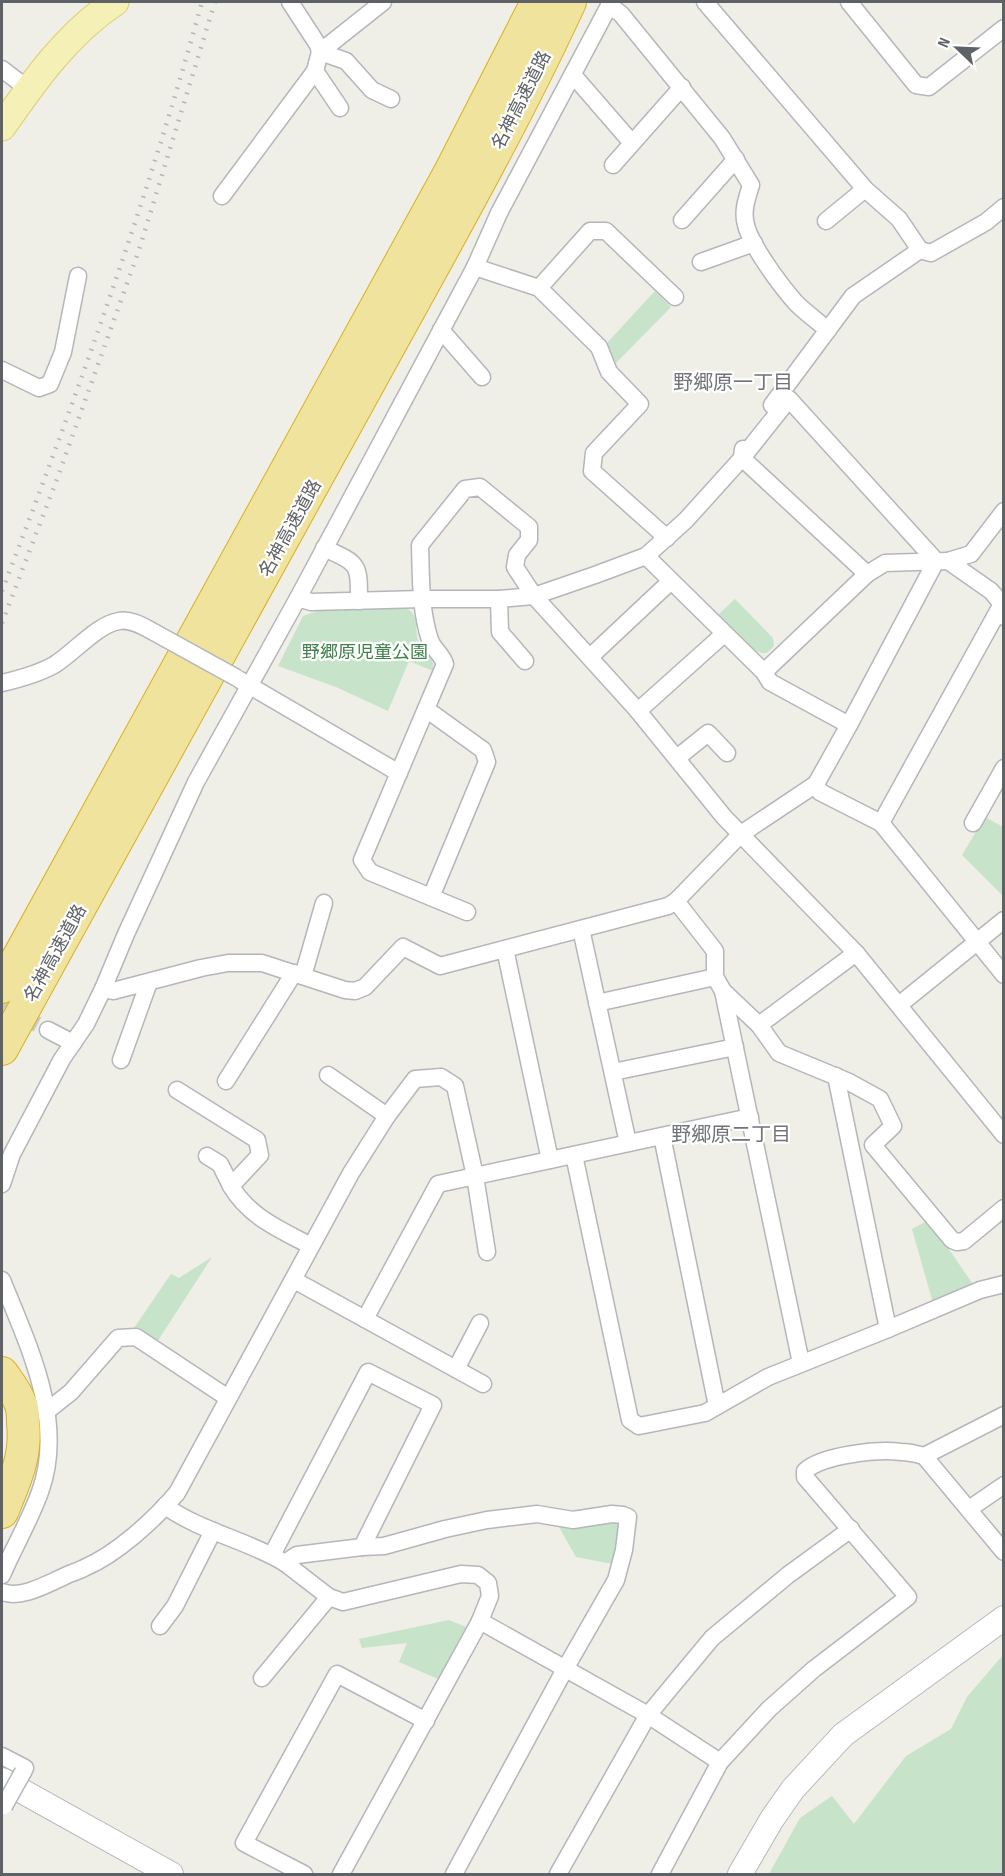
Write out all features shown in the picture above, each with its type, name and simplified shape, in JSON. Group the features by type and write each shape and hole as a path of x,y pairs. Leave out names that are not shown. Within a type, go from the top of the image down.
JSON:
{"highway":[{"name":"名神高速道路","path":"2,987 449,174 537,2"},
{"name":"名神高速道路","path":"2,1049 475,189 570,2"},
{"path":"2,1373 21,1406 24,1431 23,1455 18,1476 2,1512"}],"main road":[{"path":"2,127 44,68 80,29 115,2"}],"street":[{"path":"222,196 315,71 320,52 318,45 290,2"},
{"path":"320,52 383,2"},
{"path":"705,2 865,189 899,219 920,250 931,253 986,222 1004,207"},
{"path":"849,2 916,85 929,87 1004,28"},
{"path":"2,1184 12,1154 62,1059 86,1024 103,989 126,934 243,681 298,598 475,267 499,213 610,3 722,138 751,185 745,206 745,225 754,243 770,269 796,303 828,330"},
{"path":"320,52 346,61 372,90 391,99"},
{"path":"2,69 28,88"},
{"path":"315,71 340,108"},
{"path":"573,75 632,143"},
{"path":"613,165 682,87"},
{"path":"682,220 735,159"},
{"path":"826,221 865,189"},
{"path":"539,288 590,231 606,231 675,297"},
{"path":"701,262 754,243"},
{"path":"742,458 744,444 853,296 920,250"},
{"path":"475,267 539,288 598,347 609,372 640,404 594,453 592,471 667,538"},
{"path":"2,370 39,388 50,384 63,352 78,276"},
{"path":"441,330 483,377"},
{"path":"298,598 311,602 499,599 534,596 646,556 686,520 742,458 789,399 942,561 991,591 1003,607 881,823"},
{"path":"742,458 867,574"},
{"path":"467,912 370,872 362,860 445,664 442,656 430,643 422,599 420,545 465,489 480,487 529,527 529,540 516,555 514,567 534,596 638,711 724,817 856,953 1004,1134"},
{"path":"764,672 867,574 885,563 942,561 971,554 1004,511"},
{"path":"324,548 350,559 359,573 359,601"},
{"path":"646,556 764,672 770,682 849,725"},
{"path":"103,989 113,991 228,963 262,963 345,990 355,991 365,987 403,947 440,966 668,906 676,901 741,834 816,784 942,561"},
{"path":"590,657 671,581"},
{"path":"499,599 500,632 525,661"},
{"path":"4,683 55,664 104,628 120,621 136,623 243,681 399,773"},
{"path":"638,711 724,634"},
{"path":"426,709 483,750 487,762 431,897"},
{"path":"677,758 708,733 727,753"},
{"path":"973,823 1004,768"},
{"path":"816,784 820,792 881,823 1004,975"},
{"path":"676,901 715,951 719,984 735,1047 801,1363"},
{"path":"226,1081 298,975 324,903"},
{"path":"899,1005 1004,920"},
{"path":"580,929 628,1143"},
{"path":"505,949 550,1160"},
{"path":"759,1025 856,953"},
{"path":"121,1060 149,982"},
{"path":"597,1003 719,984"},
{"path":"719,984 759,1025 779,1053 836,1076 880,1099 893,1126 873,1145 952,1240 964,1241 1004,1208"},
{"path":"48,1030 73,1043"},
{"path":"613,1072 735,1047"},
{"path":"328,1075 387,1116"},
{"path":"836,1076 888,1329"},
{"path":"2,1592 6,1594 41,1588 85,1568 113,1551 165,1506 177,1492 351,1173 387,1116 415,1080 441,1077 455,1086 475,1176 487,1252"},
{"path":"177,1090 257,1140 260,1155 231,1186"},
{"path":"365,1319 438,1184 750,1117"},
{"path":"662,1136 717,1406"},
{"path":"573,1155 630,1420 639,1426 705,1413 768,1377 888,1329 964,1305 980,1290 1004,1284"},
{"path":"207,1156 220,1164 238,1199 263,1221 311,1246"},
{"path":"2,1280 32,1360 47,1411 49,1448 40,1491 2,1575"},
{"path":"294,1280 483,1384"},
{"path":"456,1369 480,1323"},
{"path":"47,1411 71,1392 118,1338 136,1337 228,1398"},
{"path":"278,1559 368,1372 433,1405 362,1546"},
{"path":"924,1456 1004,1415"},
{"path":"660,1875 720,1762 769,1709 814,1669 908,1597 805,1477 805,1471 823,1460 862,1453 899,1451 924,1456 1004,1552"},
{"path":"969,1509 1004,1485"},
{"path":"165,1506 179,1516 278,1559 329,1597 343,1602 461,1574 478,1575 488,1582 490,1596 480,1621 341,1875"},
{"path":"278,1559 362,1546 384,1546 488,1520 537,1514 573,1520 612,1514 628,1517 624,1550 616,1580 454,1875"},
{"path":"558,1875 648,1714 712,1638 788,1575 851,1529"},
{"path":"160,1626 175,1606 213,1531"},
{"path":"262,1678 329,1597"},
{"path":"740,1875 772,1819 793,1790 843,1735 1004,1618"},
{"path":"480,1621 648,1714 720,1762"},
{"path":"304,1875 244,1843 337,1674 426,1721"},
{"path":"2,1756 25,1768 12,1776 3,1809"},
{"path":"12,1776 171,1875"}],"green space":[{"path":"655,291 671,307 615,364 607,343"},
{"path":"735,599 773,638 774,646 768,652 762,653 751,647 719,614"},
{"name":"野郷原児童公園","path":"402,606 415,617 419,643 431,657 433,671 409,661 388,711 336,687 278,666 303,616 321,610"},
{"path":"985,817 1003,827 1003,896 962,855"},
{"path":"929,1220 974,1286 933,1303 912,1229"},
{"path":"212,1257 157,1342 134,1328 171,1274 179,1278"},
{"path":"619,1522 613,1564 576,1557 559,1527 574,1527"},
{"path":"449,1620 466,1627 438,1679 399,1662 407,1643 362,1648 359,1639"},
{"path":"1003,1655 1003,1874 769,1874 800,1818 832,1796 854,1824 906,1756 951,1729 967,1697"}],"tunnel":[{"path":"2,1006 48,1030"}],"railway":[{"path":"2,591 109,299 158,151 202,2"},
{"path":"2,623 57,479 139,250 215,2"}],"district":[{"name":"野郷原一丁目","path":"733,382"},
{"name":"野郷原二丁目","path":"731,1134"}]}
